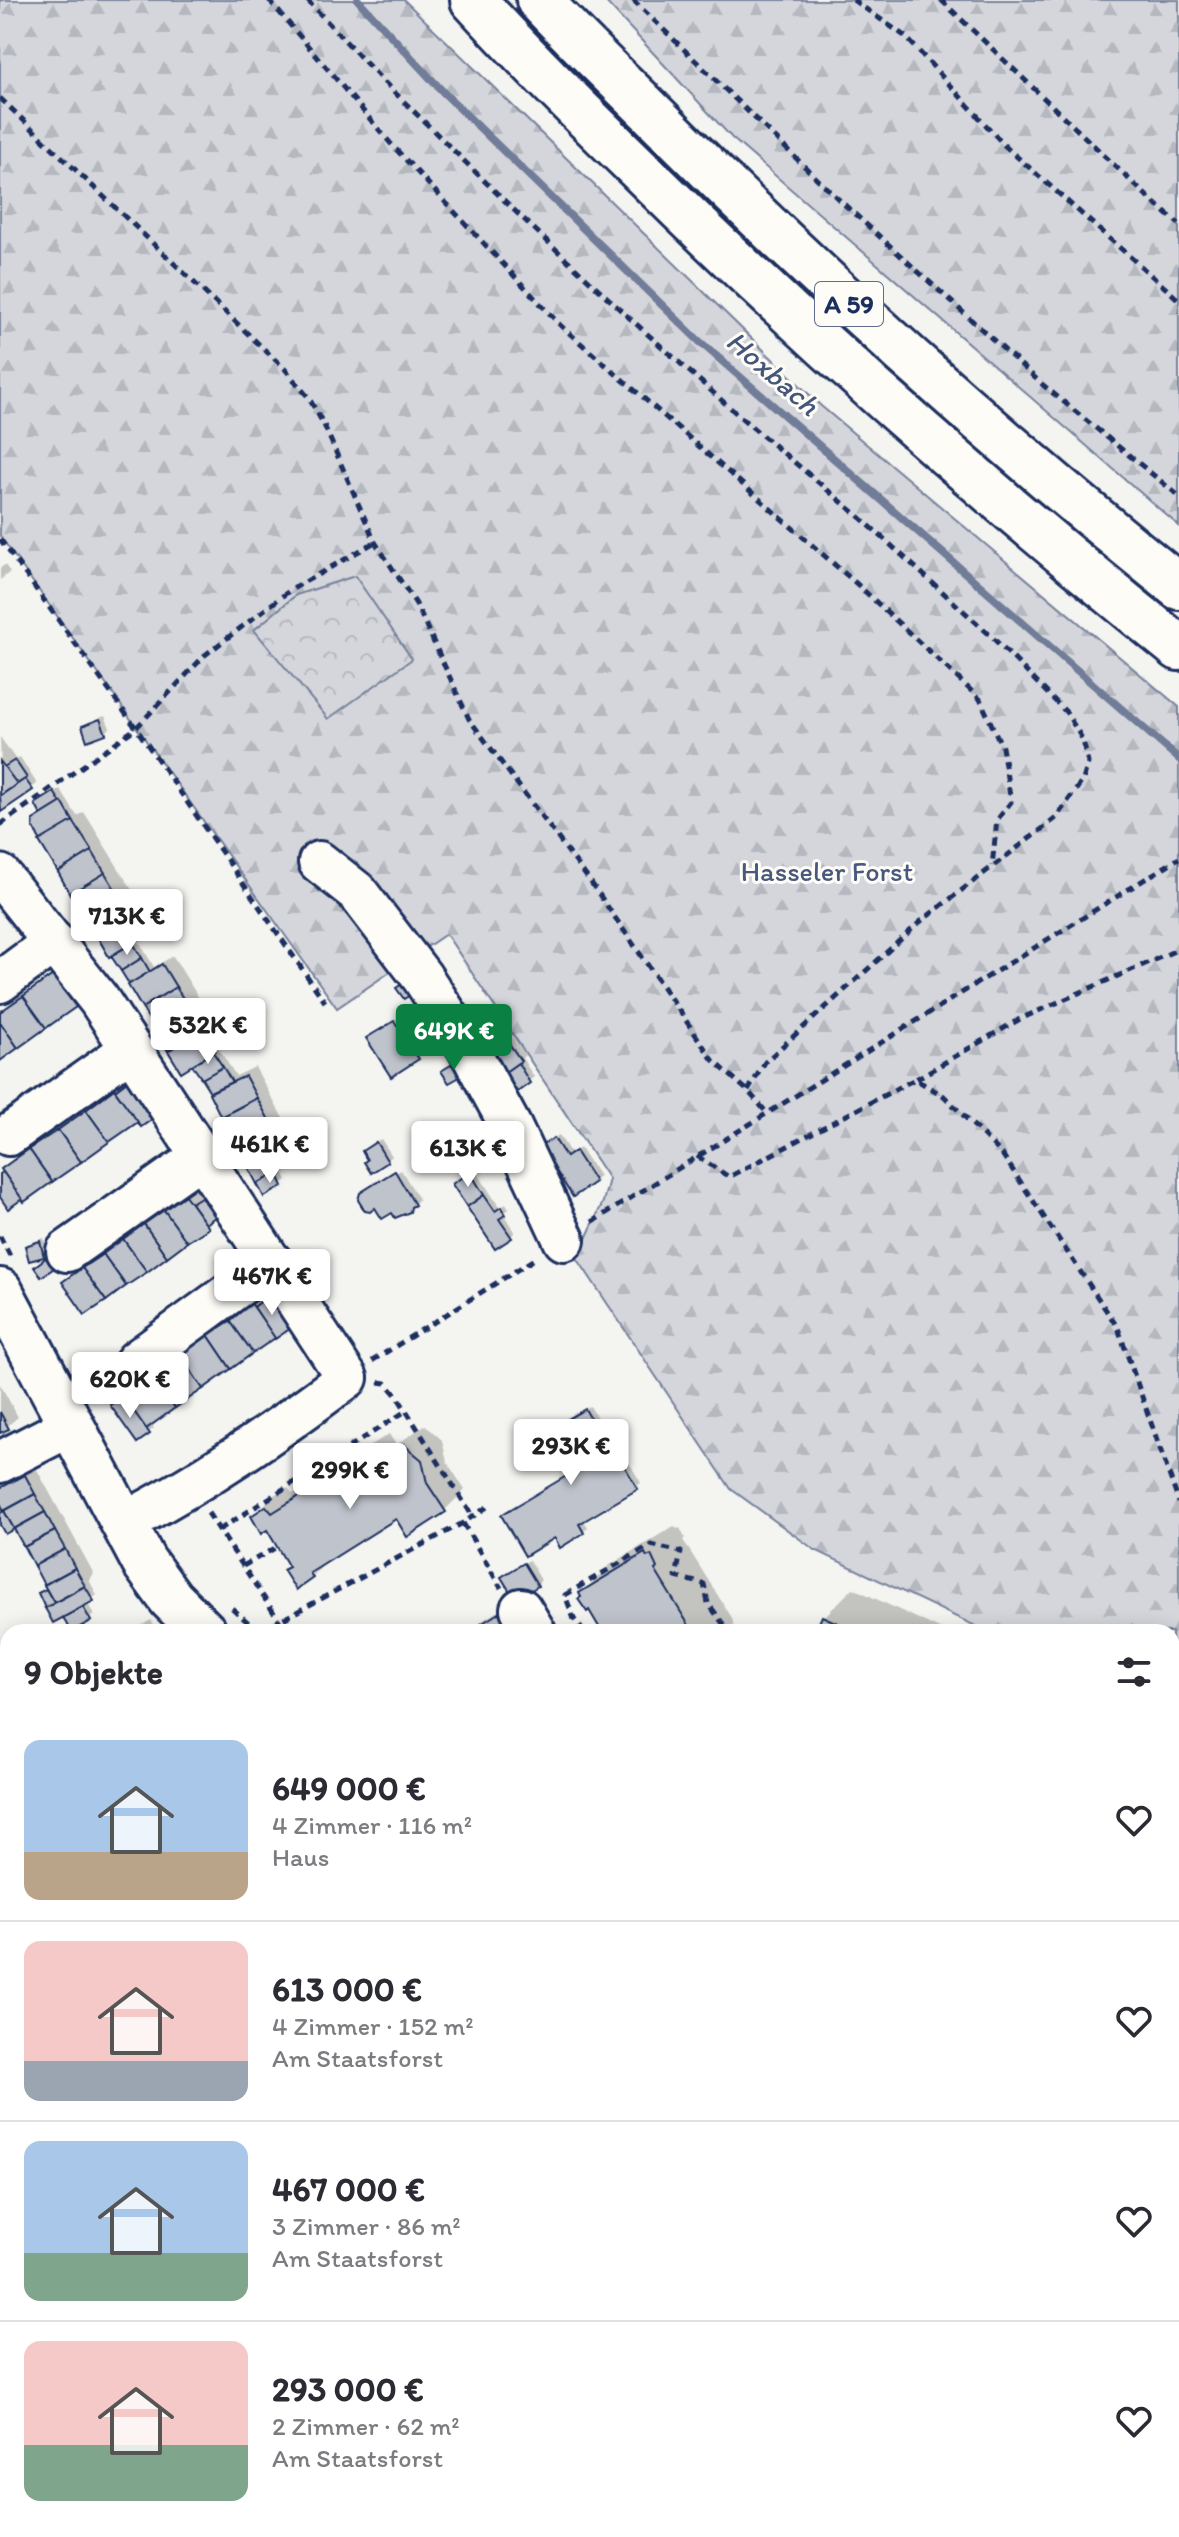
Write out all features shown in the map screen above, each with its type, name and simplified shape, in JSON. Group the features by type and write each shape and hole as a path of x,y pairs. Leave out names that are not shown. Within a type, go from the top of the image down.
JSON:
{"main road":[{"name":"A 59","path":"473,0 524,56 728,257 893,408 1179,648"},
{"name":"A 59","path":"539,0 760,222 914,364 1179,587"},
{"path":"0,1291 144,1562 178,1616"}],"street":[{"path":"319,862 357,892 422,977 467,1046 511,1127 564,1240"},
{"path":"0,875 99,1000 347,1378 290,1438 189,1484 123,1523"},
{"path":"0,982 54,942"},
{"path":"9,1135 131,1049"},
{"path":"67,1251 202,1156"},
{"path":"136,1361 272,1262"},
{"path":"0,1462 70,1426"}],"path":[{"path":"269,0 392,145 561,326 813,546 980,699 1002,747 1011,802 997,820 992,867"},
{"path":"307,0 380,78 603,293 990,635 1066,712 1083,740 1088,763 1083,780 1055,819 920,922 765,1062 748,1091"},
{"path":"633,0 835,196 1043,385 1179,496"},
{"path":"853,0 906,37 1006,147 1179,300"},
{"path":"941,0 1179,224"},
{"path":"0,98 285,369 309,398 375,542 416,604 469,719 592,884 713,1060 767,1113"},
{"path":"0,539 136,728 325,1002"},
{"path":"0,825 136,728 205,655 289,591 375,542"},
{"path":"779,1106 1179,858"},
{"path":"697,1156 729,1177 915,1079 1020,1019 1179,949"},
{"path":"915,1079 944,1096 1002,1154 1118,1328 1179,1503"},
{"path":"347,1378 386,1383 473,1517"},
{"path":"219,1530 406,1411"},
{"path":"189,1484 280,1622"},
{"path":"276,1624 463,1523 490,1505"},
{"path":"463,1523 508,1601 528,1620"},
{"path":"578,1624 565,1595 651,1545 681,1552 676,1577 704,1584 708,1603 723,1624"},
{"path":"243,1566 277,1547"}],"green space":[{"name":"Hasseler Forst","path":"0,0 404,0 821,406 1179,707 1179,1624 971,1624 815,1550 731,1489 577,1258 603,1202 609,1179 446,934 337,1008 0,536"},
{"path":"604,0 1179,0 1179,526 732,138"},
{"path":"355,576 412,659 328,719 254,630 296,595"}],"building":[{"path":"100,719 106,734 87,741 82,726"},
{"path":"15,760 27,778 17,784 4,767"},
{"path":"0,761 17,784 0,796"},
{"path":"25,779 33,790 1,812 0,796"},
{"path":"54,792 61,803 41,815 35,804"},
{"path":"62,802 73,821 41,841 33,828 33,820"},
{"path":"73,821 92,851 58,872 39,841"},
{"path":"92,851 105,873 70,894 58,872"},
{"path":"105,873 118,894 84,915 70,894"},
{"path":"118,894 131,915 97,936 84,915"},
{"path":"131,915 144,936 109,957 97,936"},
{"path":"133,943 142,958 121,971 111,956"},
{"path":"142,958 150,972 129,984 121,971"},
{"path":"162,964 176,987 142,1008 128,985"},
{"path":"53,975 76,1007 46,1028 23,996"},
{"path":"414,976 422,987 404,999 396,988"},
{"path":"176,987 189,1008 155,1029 142,1008"},
{"path":"23,996 46,1028 18,1048 0,1022 0,1012"},
{"path":"189,1008 202,1030 168,1051 155,1029"},
{"path":"394,1021 419,1059 391,1077 366,1038"},
{"path":"0,1022 18,1048 0,1061"},
{"path":"495,1023 521,1061 500,1076 474,1037"},
{"path":"202,1030 215,1051 181,1072 168,1051"},
{"path":"213,1052 223,1067 202,1079 192,1065"},
{"path":"459,1060 467,1073 449,1083 441,1071"},
{"path":"518,1063 530,1083 513,1095 501,1075"},
{"path":"223,1067 232,1082 210,1092 202,1079"},
{"path":"245,1076 257,1098 221,1117 209,1093"},
{"path":"127,1081 154,1118 141,1127 115,1090"},
{"path":"114,1089 138,1122 109,1142 86,1110"},
{"path":"257,1098 269,1120 233,1139 221,1117"},
{"path":"86,1110 109,1142 81,1162 58,1130"},
{"path":"269,1120 281,1143 245,1161 233,1139"},
{"path":"500,1125 513,1145 481,1166 468,1146"},
{"path":"58,1130 81,1162 52,1182 29,1149"},
{"path":"554,1138 566,1157 575,1151 595,1182 573,1197 540,1146"},
{"path":"376,1142 388,1162 371,1173 362,1151"},
{"path":"281,1143 293,1165 257,1184 245,1161"},
{"path":"29,1149 52,1182 24,1202 1,1169"},
{"path":"395,1171 415,1205 410,1212 395,1218 392,1213 382,1219 375,1208 365,1211 358,1200 360,1193"},
{"path":"3,1172 22,1199 8,1209 0,1197 0,1174"},
{"path":"470,1172 484,1195 467,1207 452,1184"},
{"path":"277,1173 283,1186 264,1197 257,1184"},
{"path":"185,1195 209,1228 187,1242 164,1210"},
{"path":"484,1195 495,1211 501,1207 505,1215 499,1219 512,1238 495,1249 467,1207"},
{"path":"201,1197 216,1216 206,1224 191,1203"},
{"path":"164,1210 187,1242 167,1257 144,1224"},
{"path":"144,1224 167,1257 147,1272 123,1239"},
{"path":"123,1239 147,1272 126,1286 103,1254"},
{"path":"40,1241 44,1257 29,1261 25,1246"},
{"path":"56,1250 63,1262 41,1277 34,1267"},
{"path":"103,1254 126,1286 106,1301 82,1268"},
{"path":"82,1268 106,1301 85,1315 62,1282"},
{"path":"269,1295 291,1328 275,1339 254,1307"},
{"path":"251,1303 275,1338 253,1353 230,1321"},
{"path":"230,1321 253,1353 231,1369 208,1335"},
{"path":"208,1335 231,1369 203,1389 180,1355"},
{"path":"180,1355 203,1389 175,1408 152,1375"},
{"path":"100,1357 109,1368 96,1378 87,1367"},
{"path":"152,1375 175,1408 146,1429 123,1396"},
{"path":"123,1396 150,1434 137,1443 110,1405"},
{"path":"585,1409 609,1450 613,1447 638,1489 579,1524 584,1533 560,1548 555,1538 525,1556 501,1515 568,1475 544,1433"},
{"path":"0,1412 9,1429 0,1433"},
{"path":"403,1444 422,1460 427,1483 446,1512 407,1537 396,1519 310,1573 313,1578 296,1590 283,1570 289,1567 267,1530 261,1534 251,1516 266,1506 272,1513 368,1453 375,1464"},
{"path":"25,1475 35,1494 4,1511 0,1503 0,1488"},
{"path":"35,1494 45,1512 14,1529 4,1511"},
{"path":"4,1511 14,1529 5,1534 0,1525 0,1513"},
{"path":"45,1512 55,1531 24,1547 14,1529"},
{"path":"55,1531 65,1549 34,1566 24,1547"},
{"path":"65,1549 75,1568 44,1585 34,1566"},
{"path":"645,1553 647,1557 651,1555 657,1568 655,1570 688,1624 597,1624 578,1599 581,1597 579,1593"},
{"path":"524,1563 538,1586 515,1600 501,1577"},
{"path":"75,1568 85,1586 54,1603 44,1585"},
{"path":"85,1586 94,1601 53,1623 45,1608"},
{"path":"46,1589 54,1603 45,1608 38,1593"},
{"path":"83,1607 91,1621 66,1624 63,1618"},
{"path":"500,1612 508,1624 481,1624"},
{"path":"822,1616 840,1624 818,1624"}],"waterway":[{"name":"Hoxbach","path":"358,0 445,94 699,341 1179,759"}]}
